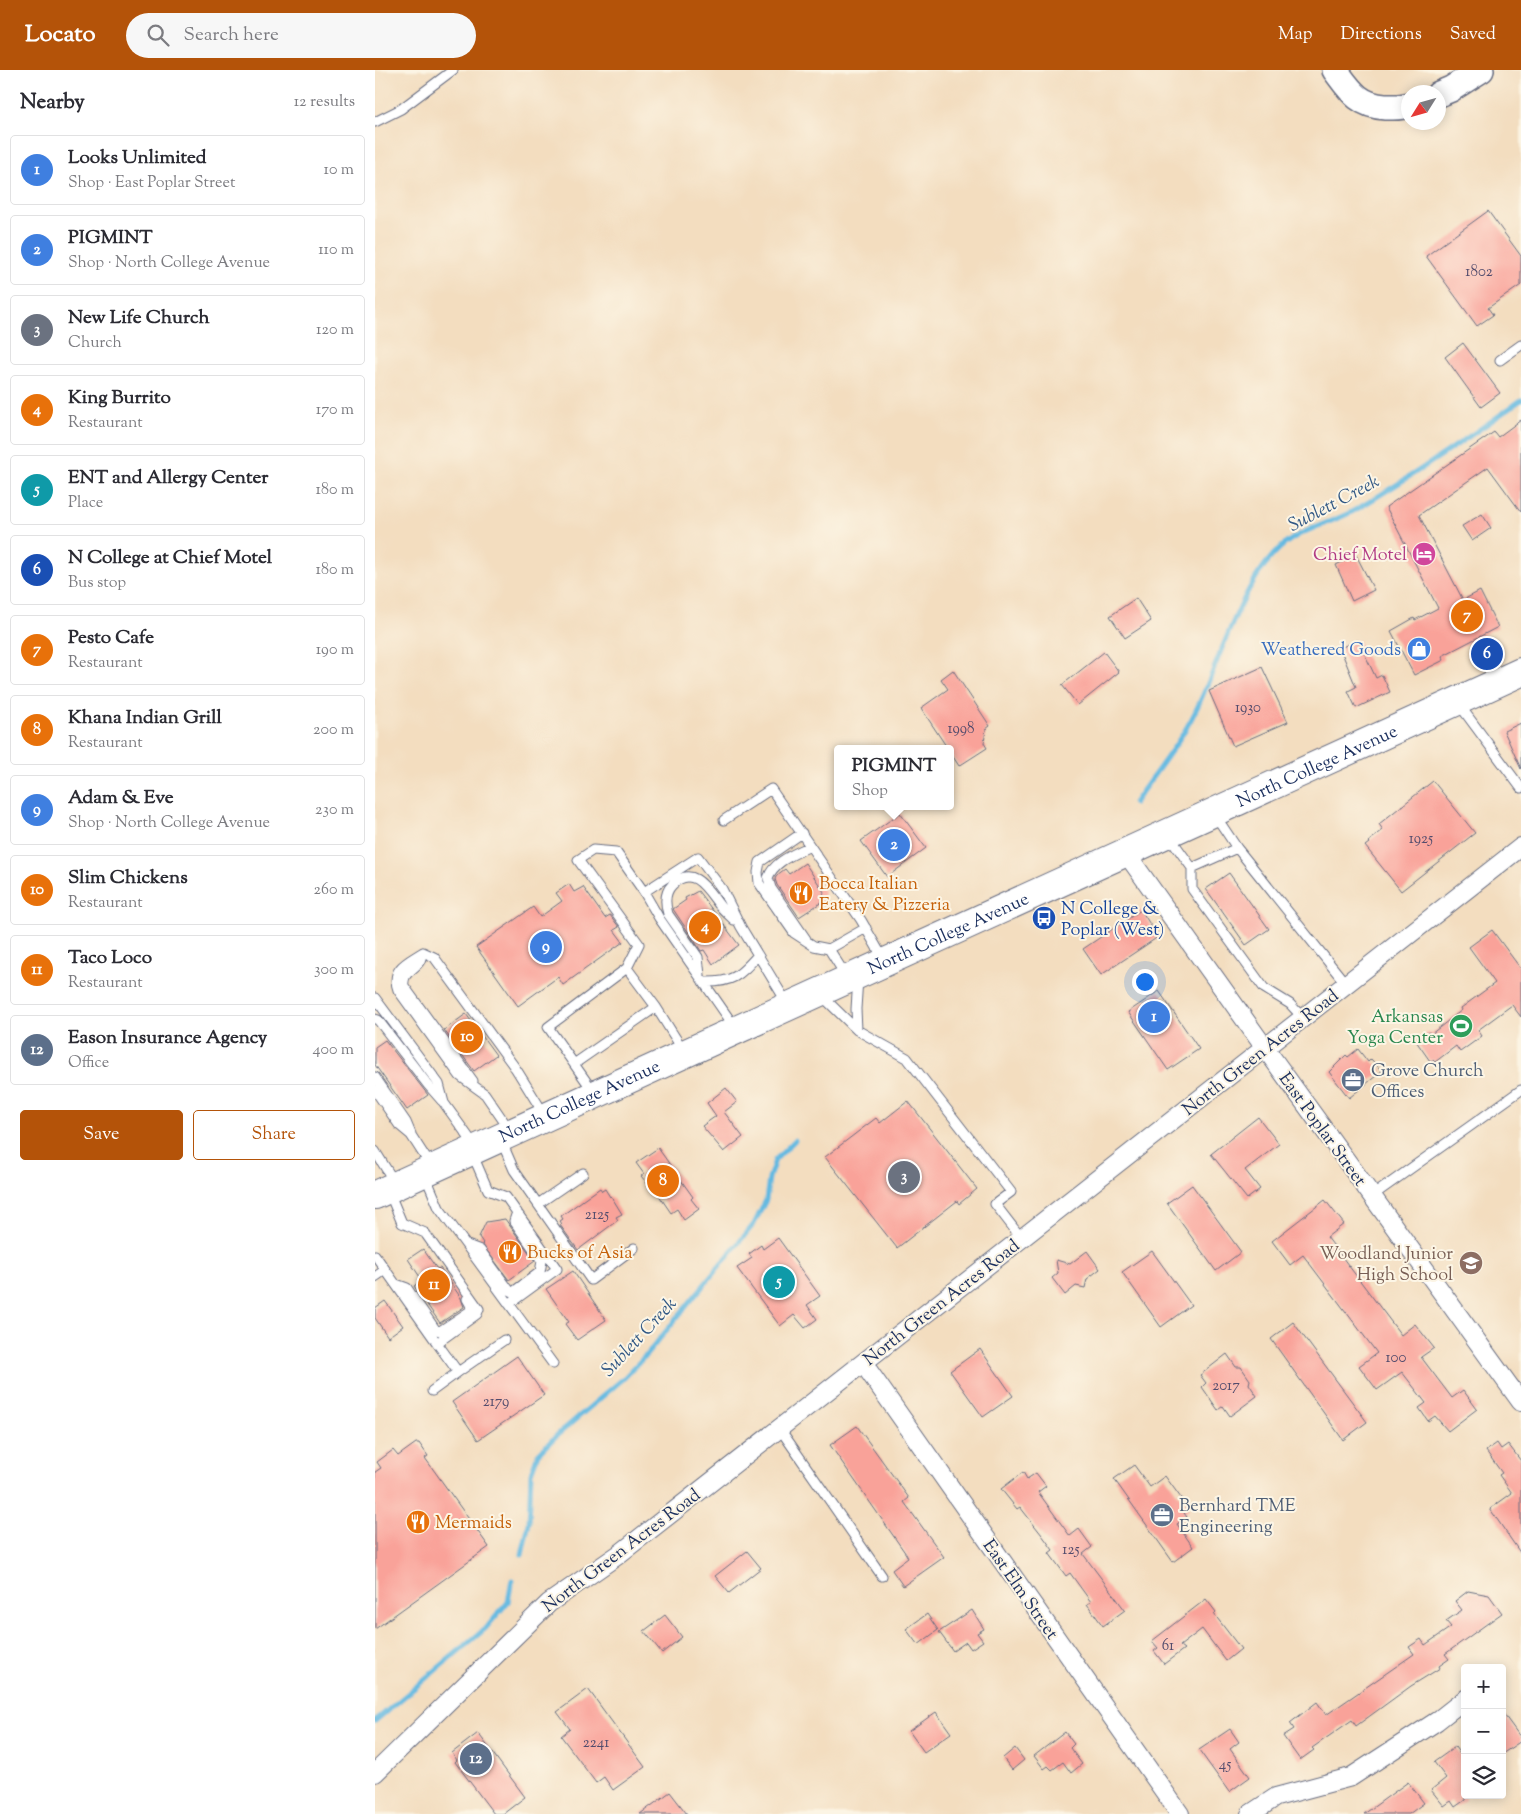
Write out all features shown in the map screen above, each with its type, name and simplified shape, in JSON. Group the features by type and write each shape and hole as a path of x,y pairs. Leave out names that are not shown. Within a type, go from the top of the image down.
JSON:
{"main road":[{"name":"North College Avenue","path":"386,1190 684,1052 1126,854 1521,672"}],"street":[{"path":"1335,70 1350,91 1370,106 1401,106"},
{"path":"1446,91 1481,70"},
{"name":"North Green Acres Road","path":"375,1773 549,1603 618,1555 780,1429 1521,847"},
{"name":"East Poplar Street","path":"1126,854 1521,1402"},
{"name":"East Elm Street","path":"863,1363 1179,1814"},
{"path":"1250,1814 1276,1797 1351,1777 1437,1721 1461,1702"}],"lane":[{"path":"375,122 401,109 453,70"},
{"path":"1500,360 1521,345"},
{"path":"1457,701 1521,788"},
{"path":"724,820 771,789 865,928 885,962"},
{"path":"1215,813 1237,848 1346,984"},
{"path":"801,834 760,862 758,872 759,883 794,933 814,946 829,949 853,976 857,1030"},
{"path":"1169,834 1192,868 1192,889 1264,988 1290,1004 1303,1018"},
{"path":"807,941 771,888 767,878 772,869 779,863 810,846"},
{"path":"1192,868 1237,848"},
{"path":"595,1094 548,1027 627,968 639,944 578,860 593,850 616,852 645,892 659,918 736,1029"},
{"path":"645,892 698,857 722,889 741,927 789,1005"},
{"path":"702,980 698,956 668,914 665,906 669,889 679,880 697,879 703,883 741,927"},
{"path":"829,949 865,928"},
{"path":"509,1304 557,1269 506,1197 488,1190 490,1142 485,1094 460,1076 398,990 395,982 398,972 405,963 423,952 434,957 516,1069 546,1116"},
{"path":"702,980 722,983 730,980 739,975 758,955"},
{"path":"627,968 656,1007 684,1052"},
{"path":"819,992 857,1030 907,1058 912,1064 1011,1192 995,1204 1022,1239"},
{"path":"375,998 439,1084 444,1103"},
{"path":"574,1064 656,1007"},
{"path":"375,1019 378,1020 444,1103 490,1142 514,1170 591,1280 634,1248"},
{"path":"375,1078 407,1122 428,1171 439,1208 553,1364"},
{"path":"375,1090 399,1125 411,1134"},
{"path":"1372,1196 1521,1090"},
{"path":"375,1151 386,1190 402,1223 425,1233 479,1309 477,1314 437,1343"},
{"path":"538,1204 583,1173"},
{"path":"466,1245 480,1250 509,1290 513,1292 539,1272 542,1261 514,1221 517,1212"},
{"path":"375,1255 458,1372"},
{"path":"395,1284 407,1288 435,1329 440,1332 470,1310 471,1306 449,1275 449,1267"},
{"path":"375,1277 385,1270"},
{"path":"432,1391 504,1340"},
{"path":"780,1429 882,1576"}],"building":[{"path":"1488,211 1521,256 1521,285 1488,308 1493,315 1477,326 1426,256"},
{"path":"1463,343 1500,393 1481,407 1445,357"},
{"path":"1521,420 1521,512 1488,467 1419,515 1463,600 1480,591 1498,627 1442,656 1444,660 1414,675 1391,631 1414,618 1415,620 1438,608 1386,507 1494,432 1498,437"},
{"path":"1482,514 1491,528 1472,541 1462,526"},
{"path":"1356,555 1374,590 1352,601 1336,565"},
{"path":"1136,598 1151,621 1125,638 1110,616"},
{"path":"1358,640 1376,678 1382,675 1390,692 1356,708 1348,691 1356,687 1340,648"},
{"path":"1104,652 1119,672 1078,705 1062,685"},
{"path":"1262,667 1288,722 1233,746 1209,691"},
{"path":"953,670 990,726 986,729 984,743 987,748 959,766 954,758 954,745 945,745 921,708 948,689 941,679"},
{"path":"1521,723 1521,769 1504,731"},
{"path":"1433,781 1475,833 1401,891 1365,846 1383,830 1379,824"},
{"path":"900,813 926,848 887,877 861,841"},
{"name":"Bocca Italian Eatery & Pizzeria","path":"805,863 824,892 822,902 799,917 777,885 775,879 785,869 789,874"},
{"path":"1229,873 1269,929 1246,945 1206,889"},
{"path":"569,884 574,892 583,887 605,918 610,915 619,927 614,930 623,942 563,985 558,977 518,1006 476,947 533,907 540,917 562,901 556,893"},
{"path":"698,891 739,945 713,964 704,950 701,951 673,909 686,900 685,898"},
{"path":"1141,910 1158,937 1101,975 1083,949"},
{"path":"1492,930 1521,969 1521,1017 1512,1005 1478,1030 1482,1036 1460,1052 1456,1046 1435,1062 1433,1060 1430,1061 1416,1041 1429,1032 1431,1034 1462,1010 1461,1008 1495,983 1469,947"},
{"path":"1159,991 1199,1049 1168,1070 1128,1012"},
{"path":"466,1014 496,1055 474,1071 444,1030"},
{"path":"385,1040 428,1095 407,1110 375,1065 375,1047"},
{"name":"Grove Church Offices","path":"1358,1049 1368,1062 1371,1059 1382,1071 1349,1098 1329,1072 1346,1055 1348,1057"},
{"path":"726,1088 737,1102 724,1112 743,1137 724,1152 702,1126 716,1116 707,1103"},
{"path":"908,1101 977,1189 959,1204 957,1201 897,1248 825,1157 876,1118 880,1123"},
{"path":"1258,1117 1279,1144 1245,1170 1260,1189 1247,1199 1211,1154"},
{"path":"658,1148 693,1197 691,1199 699,1209 684,1220 677,1209 671,1213 652,1185 650,1187 641,1176 644,1174 636,1163"},
{"path":"1192,1185 1241,1252 1216,1271 1167,1203"},
{"path":"600,1188 602,1191 605,1189 611,1196 622,1214 616,1217 618,1220 578,1250 560,1225 562,1224 560,1221 563,1219 561,1216"},
{"path":"1325,1200 1344,1224 1327,1237 1401,1335 1415,1324 1434,1348 1421,1357 1452,1398 1463,1390 1477,1409 1448,1431 1435,1416 1428,1421 1419,1408 1426,1403 1402,1372 1377,1390 1359,1366 1377,1353 1303,1255 1290,1265 1272,1241"},
{"name":"Bucks of Asia","path":"505,1219 535,1261 509,1280 482,1244 479,1237 486,1222"},
{"path":"778,1238 820,1296 807,1305 817,1319 805,1328 794,1315 780,1326 737,1268 752,1258 749,1254 761,1245 763,1249"},
{"path":"423,1249 437,1269 440,1268 448,1279 461,1298 464,1307 440,1323 414,1286 422,1280 408,1259"},
{"path":"1087,1251 1100,1269 1087,1279 1085,1288 1076,1286 1065,1295 1052,1278 1058,1273 1056,1260 1070,1264"},
{"path":"1152,1251 1191,1305 1161,1327 1122,1272"},
{"path":"573,1271 606,1320 577,1340 565,1324 569,1322 546,1289"},
{"path":"385,1301 403,1326 388,1337 375,1318 375,1308"},
{"path":"1293,1322 1367,1422 1343,1440 1271,1339"},
{"path":"980,1349 1013,1396 983,1417 950,1371"},
{"path":"1227,1354 1236,1367 1241,1367 1250,1380 1249,1384 1257,1396 1230,1416 1223,1406 1218,1410 1202,1387 1206,1383 1200,1375"},
{"path":"517,1356 544,1395 478,1440 452,1402"},
{"path":"857,1426 909,1498 904,1502 944,1557 903,1586 892,1570 908,1558 906,1554 830,1445"},
{"path":"416,1443 419,1443 428,1456 425,1458 489,1547 375,1629 375,1472 381,1468 377,1462 393,1450 398,1456"},
{"path":"1497,1443 1501,1449 1508,1444 1521,1461 1521,1554 1490,1509 1512,1493 1499,1475 1502,1473 1486,1451"},
{"name":"Bernhard TME Engineering","path":"1134,1465 1150,1487 1165,1476 1189,1509 1184,1513 1187,1517 1177,1524 1193,1547 1173,1562 1114,1479"},
{"path":"1023,1472 1027,1479 1036,1473 1046,1486 1038,1492 1070,1536 1079,1529 1092,1547 1083,1554 1125,1610 1103,1626 1087,1604 1091,1602 1070,1573 1066,1576 1049,1553 1053,1550 1042,1535 1020,1507 1017,1509 1001,1489"},
{"path":"747,1551 761,1568 729,1593 715,1576"},
{"path":"1468,1591 1489,1595 1502,1613 1445,1654 1449,1659 1439,1666 1440,1668 1411,1686 1356,1726 1352,1720 1312,1748 1314,1750 1300,1760 1283,1736 1294,1729 1290,1723 1317,1702 1326,1715 1414,1654 1409,1647 1421,1639 1425,1645 1451,1627 1446,1621 1462,1610 1455,1601"},
{"path":"1206,1599 1216,1612 1214,1614 1241,1649 1226,1661 1202,1629 1180,1646 1184,1649 1164,1664 1154,1651 1158,1648 1152,1641"},
{"path":"972,1610 984,1629 977,1633 983,1641 971,1649 966,1642 953,1651 939,1632"},
{"path":"927,1614 938,1630 918,1645 906,1629"},
{"path":"665,1615 682,1637 662,1653 644,1631"},
{"path":"588,1689 645,1767 613,1790 604,1777 596,1783 561,1736 570,1729 557,1712"},
{"path":"936,1712 951,1733 924,1752 909,1731"},
{"path":"1506,1717 1521,1738 1521,1741 1506,1751"},
{"path":"1230,1729 1239,1742 1230,1749 1250,1777 1229,1792 1199,1750"},
{"path":"1065,1732 1074,1744 1070,1748 1082,1764 1071,1773 1063,1762 1052,1770 1048,1766 1044,1769 1034,1756"},
{"path":"478,1733 525,1797 503,1814 494,1814 455,1762 457,1760 452,1753"},
{"path":"1455,1747 1461,1755 1461,1799 1465,1800 1455,1807 1451,1801 1444,1806 1431,1790 1446,1778 1434,1762"},
{"path":"1015,1748 1024,1760 1012,1770 1003,1758"},
{"path":"1408,1782 1424,1803 1409,1814 1364,1814"},
{"path":"670,1792 687,1814 640,1814"}],"waterway":[{"name":"Sublett Creek","path":"1134,803 1189,724 1239,609 1249,589 1274,554 1293,538 1346,515 1378,496 1521,400"},
{"name":"Sublett Creek","path":"522,1555 529,1523 531,1473 538,1454 556,1436 624,1378 648,1353 754,1224 766,1200 769,1178 775,1160 795,1140"},
{"name":"Sublett Creek","path":"375,1721 486,1628 508,1602 512,1580"}],"place":[{"name":"Chief Motel","path":"1424,554"},
{"name":"Pesto Cafe","path":"1467,616"},
{"name":"Weathered Goods","path":"1419,649"},
{"name":"N College at Chief Motel","path":"1487,654"},
{"name":"PIGMINT","path":"894,845"},
{"name":"Bocca Italian Eatery & Pizzeria","path":"801,893"},
{"name":"N College & Poplar (West)","path":"1044,918"},
{"name":"King Burrito","path":"705,927"},
{"name":"Adam & Eve","path":"546,947"},
{"name":"Looks Unlimited","path":"1154,1017"},
{"name":"Arkansas Yoga Center","path":"1461,1026"},
{"name":"Slim Chickens","path":"467,1037"},
{"name":"Grove Church Offices","path":"1353,1080"},
{"name":"New Life Church","path":"904,1177"},
{"name":"Khana Indian Grill","path":"663,1181"},
{"name":"Bucks of Asia","path":"510,1252"},
{"name":"Woodland Junior High School","path":"1471,1263"},
{"name":"ENT and Allergy Center","path":"779,1282"},
{"name":"Taco Loco","path":"434,1285"},
{"name":"Bernhard TME Engineering","path":"1162,1515"},
{"name":"Mermaids","path":"418,1522"},
{"name":"Eason Insurance Agency","path":"476,1759"}]}
